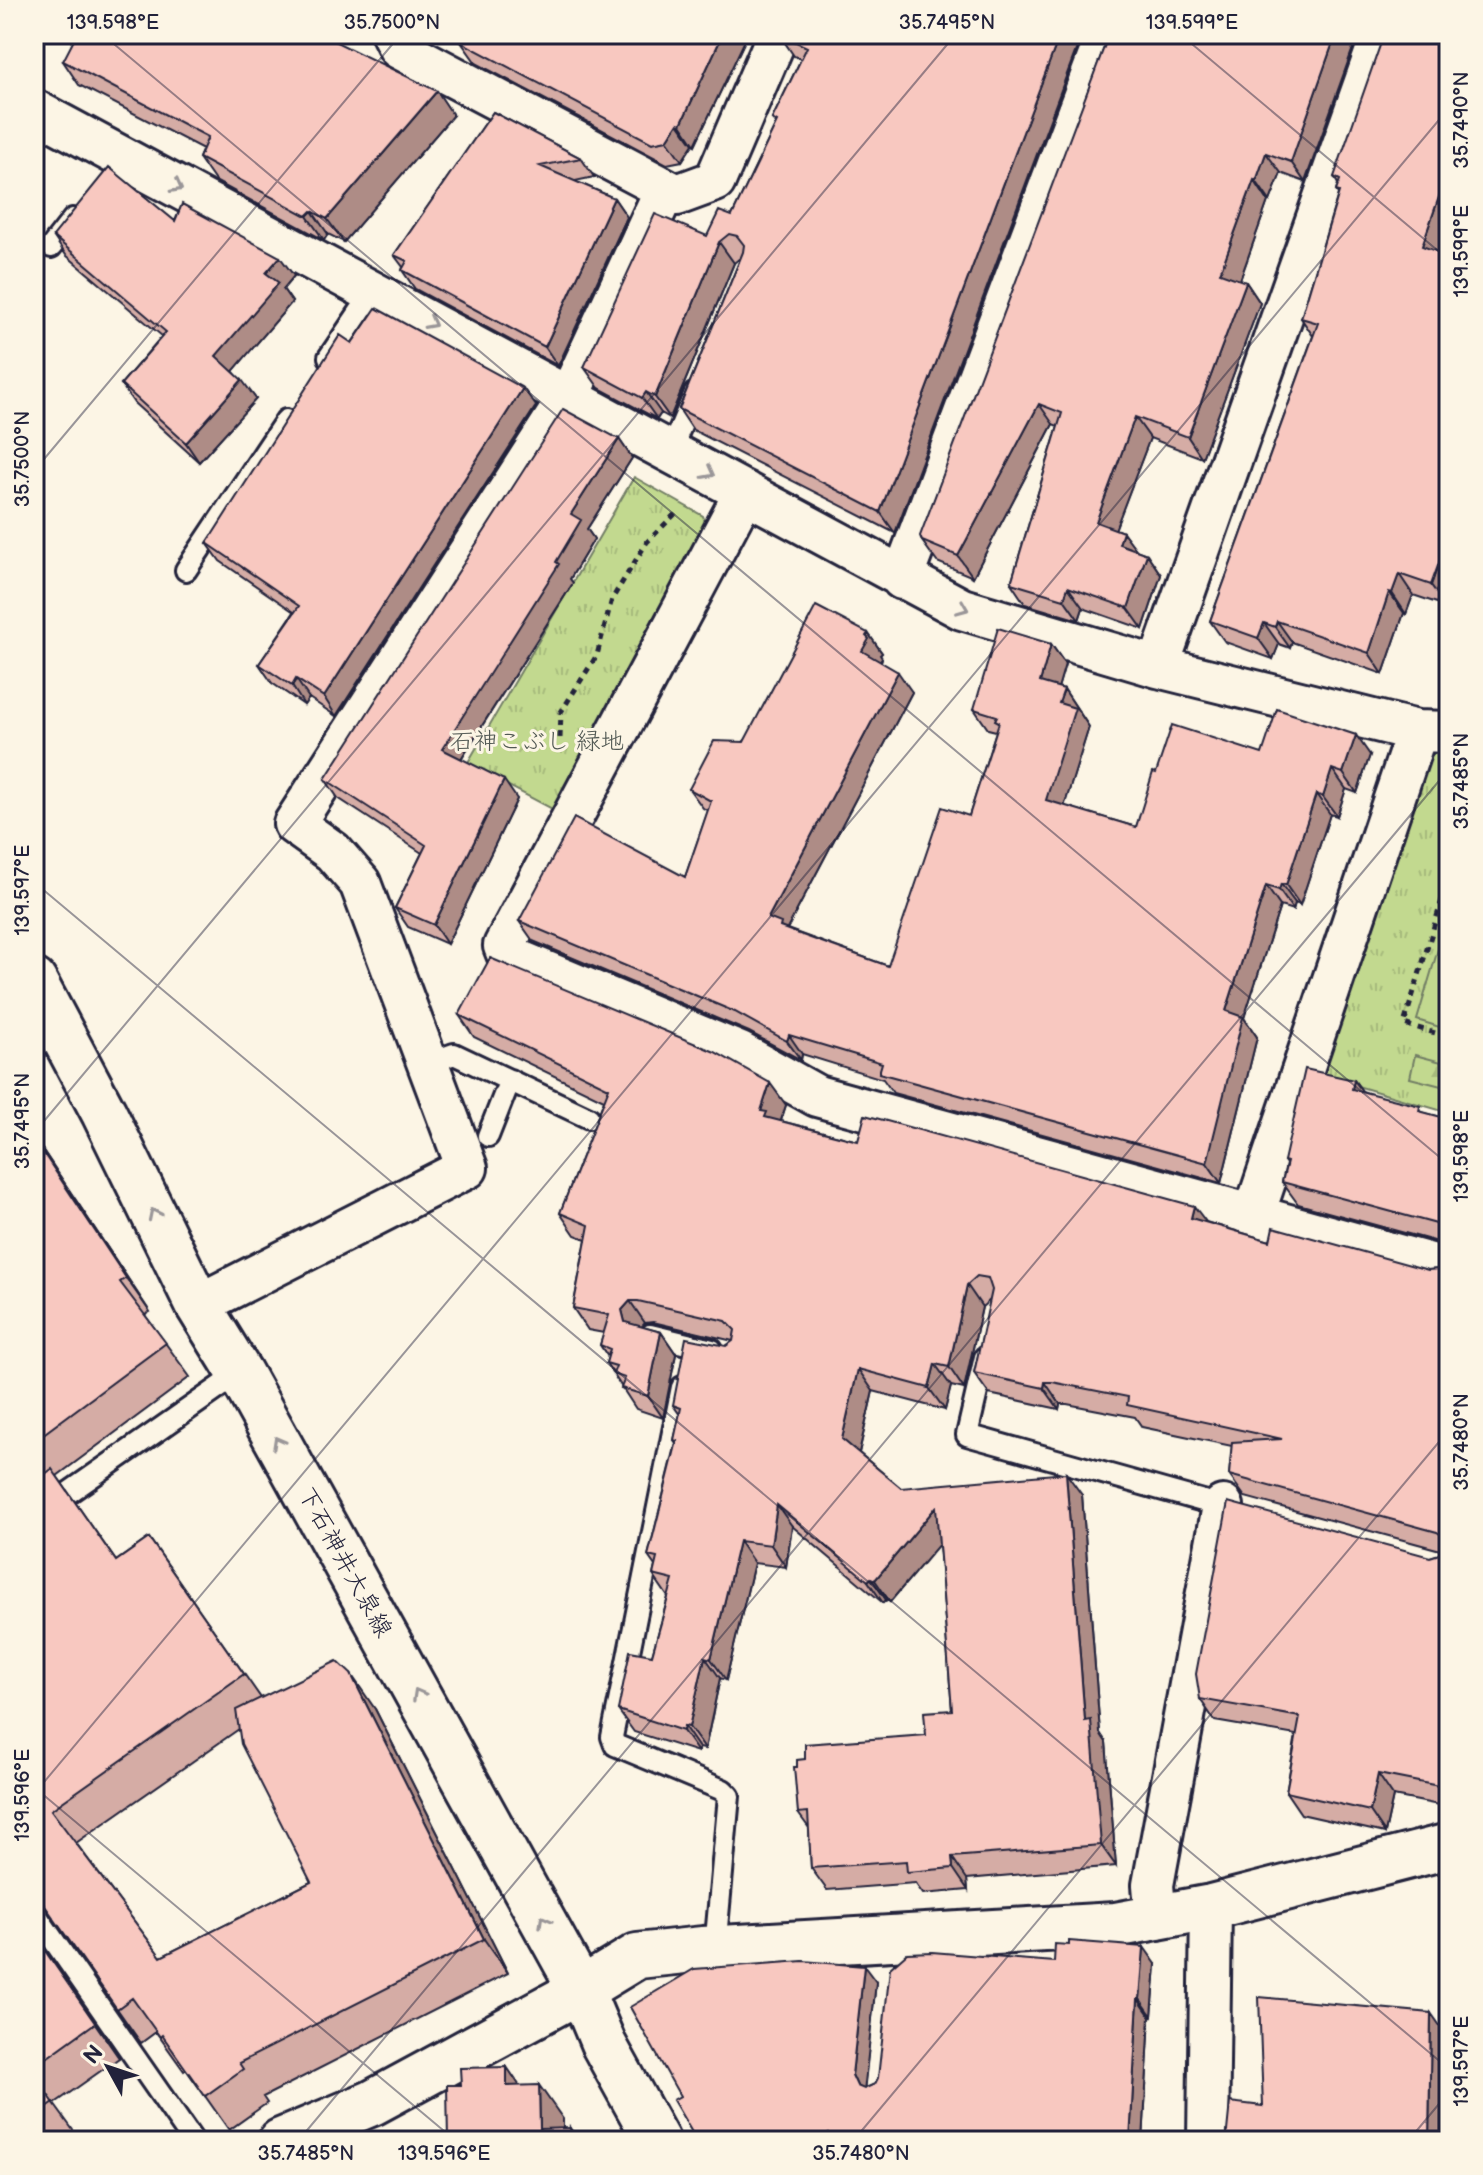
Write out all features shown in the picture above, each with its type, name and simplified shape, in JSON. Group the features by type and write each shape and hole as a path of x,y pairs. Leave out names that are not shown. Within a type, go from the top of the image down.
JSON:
{"main road":[{"name":"下石神井大泉線","path":"34,981 104,1113 198,1305 240,1373 581,1990 604,2045 657,2141"},
{"path":"281,2141 372,2103 581,1990 637,1956 715,1949 893,1947 1115,1925 1211,1907 1449,1846"}],"street":[{"path":"392,34 399,48 677,195 715,181 778,34"},
{"path":"902,579 1107,34"},
{"path":"1158,667 1382,34"},
{"path":"34,110 117,163 373,292 962,609 1158,667 1433,731 1254,1214"},
{"path":"198,1305 467,1168 360,883 333,852 294,824 569,397 665,190"},
{"path":"745,492 504,946 508,956 740,1053 817,1096 1449,1269"},
{"path":"1156,1919 1153,1885 1238,1510"},
{"path":"1208,2141 1211,1907"}],"lane":[{"path":"51,247 86,202"},
{"path":"320,371 373,292"},
{"path":"670,452 705,367"},
{"path":"186,570 302,398"},
{"path":"426,1064 454,1054 589,1118"},
{"path":"488,1136 510,1080"},
{"path":"650,1335 726,1353"},
{"path":"989,1337 967,1435 1238,1510"},
{"path":"691,1346 612,1737 615,1745 723,1790 729,1796 715,1949"},
{"path":"34,1517 240,1373"},
{"path":"34,1912 193,2141"}],"path":[{"path":"582,800 560,768 561,712 597,655 612,599 647,542 682,505"},
{"path":"1449,877 1404,1024 1449,1037"}],"green space":[{"name":"石神こぶし 緑地","path":"634,477 703,516 707,528 556,811 467,764"},
{"path":"1432,747 1449,748 1449,1113 1313,1073"},
{"path":"1449,912 1449,1030 1417,1020"},
{"path":"1415,1055 1449,1064 1449,1088 1410,1078"}],"building":[{"path":"77,34 320,34 437,91 327,219 312,211 307,216 199,158 208,137 63,61"},
{"path":"462,34 723,34 681,124 678,123 667,140 652,143 461,42"},
{"path":"779,34 1060,34 880,512 679,409 743,252 744,245 737,236 729,234 719,242 655,397 646,392 642,398 584,367 655,214 707,236 719,211 732,216 777,122 772,119 807,47"},
{"path":"1109,34 1336,34 1291,162 1266,153 1254,180 1220,273 1246,282 1188,437 1135,417 1096,522 1123,532 1119,544 1147,554 1128,608 1068,587 1064,599 1011,583 1062,413 1039,404 958,556 922,541 920,536"},
{"path":"1384,34 1449,34 1449,168 1422,246 1449,256 1449,535 1431,585 1399,574 1392,593 1389,592 1369,653 1277,621 1275,627 1264,623 1258,638 1210,621 1318,323 1301,318 1339,192 1336,191 1340,180 1334,177"},
{"path":"493,112 581,158 540,166 614,198 545,347 402,270 407,261 394,255"},
{"path":"109,167 175,221 182,204 280,257 266,273 279,283 216,356 242,380 186,443 121,384 166,332 53,236"},
{"path":"376,308 523,388 324,697 296,679 292,686 259,664 299,606 207,543 340,335 352,343"},
{"path":"563,409 619,439 571,514 581,520 556,562 559,564 442,749 504,780 434,925 395,908 426,845 325,779"},
{"path":"816,606 868,633 866,636 869,639 862,651 898,672 768,918 781,923 780,927 888,966 942,807 969,816 999,722 995,720 997,716 974,709 998,628 1051,644 1040,682 1064,689 1059,703 1075,708 1046,800 1136,827 1172,725 1262,754 1277,709 1356,735 1343,773 1332,769 1323,797 1316,794 1286,885 1281,884 1279,890 1266,886 1226,1011 1243,1017 1207,1163 879,1073 882,1063 789,1035 787,1041 735,1012 519,921 574,818 685,877 711,801 689,789 714,741 744,742"},
{"path":"490,958 715,1052 770,1083 761,1111 767,1112 765,1117 858,1141 865,1115 1194,1206 1191,1218 1270,1241 1273,1227 1428,1270 1449,1264 1449,1788 1378,1774 1370,1811 1286,1792 1300,1717 1200,1699 1196,1674 1228,1502 1430,1557 1443,1553 1446,1542 1443,1536 1229,1475 1232,1442 1282,1439 1127,1405 1128,1397 1052,1382 1045,1382 1044,1388 974,1373 992,1290 988,1278 977,1276 967,1285 949,1367 935,1364 929,1388 858,1369 842,1439 901,1488 1066,1473 1085,1721 1091,1720 1101,1845 952,1857 953,1868 907,1872 906,1861 811,1868 808,1812 798,1813 794,1767 797,1767 797,1760 805,1759 805,1744 926,1735 924,1712 952,1710 936,1507 875,1580 871,1578 868,1581 777,1505 771,1545 739,1541 711,1659 705,1657 689,1727 684,1726 683,1731 618,1710 630,1651 652,1655 673,1580 653,1575 657,1558 648,1556 677,1441 674,1440 681,1408 673,1405 686,1338 726,1346 733,1341 735,1330 726,1321 630,1301 622,1310 625,1322 661,1332 648,1396 621,1388 625,1378 613,1374 616,1366 606,1363 610,1349 600,1345 609,1315 573,1308 589,1225 560,1213 609,1088 459,1015"},
{"path":"1305,1069 1354,1080 1352,1089 1420,1106 1419,1111 1449,1119 1449,1230 1282,1182"},
{"path":"34,1139 126,1278 120,1282 166,1343 34,1441"},
{"path":"52,1469 116,1561 149,1538 244,1674 51,1810 161,1957 311,1882 241,1744 236,1710 337,1661 351,1674 484,1939 239,2063 243,2069 205,2096 132,1998 117,2009 34,1890 34,1482"},
{"path":"34,1935 95,2023 34,2067"},
{"path":"1069,1941 1144,1947 1130,2141 824,2141 827,2134 815,2141 697,2141 673,2100 680,2096 630,2007 694,1969 803,1961 864,1966 852,2075 857,2086 864,2089 875,2084 878,2078 890,1968 907,1953 932,1952 1054,1962 1055,1944 1069,1945"},
{"path":"1259,1997 1431,2013 1429,2141 1226,2141 1230,2102 1263,2106"},
{"path":"507,2067 507,2086 539,2085 540,2129 570,2128 571,2141 448,2141 447,2085 461,2085 460,2068"},
{"path":"34,2076 54,2103 34,2117"}]}
